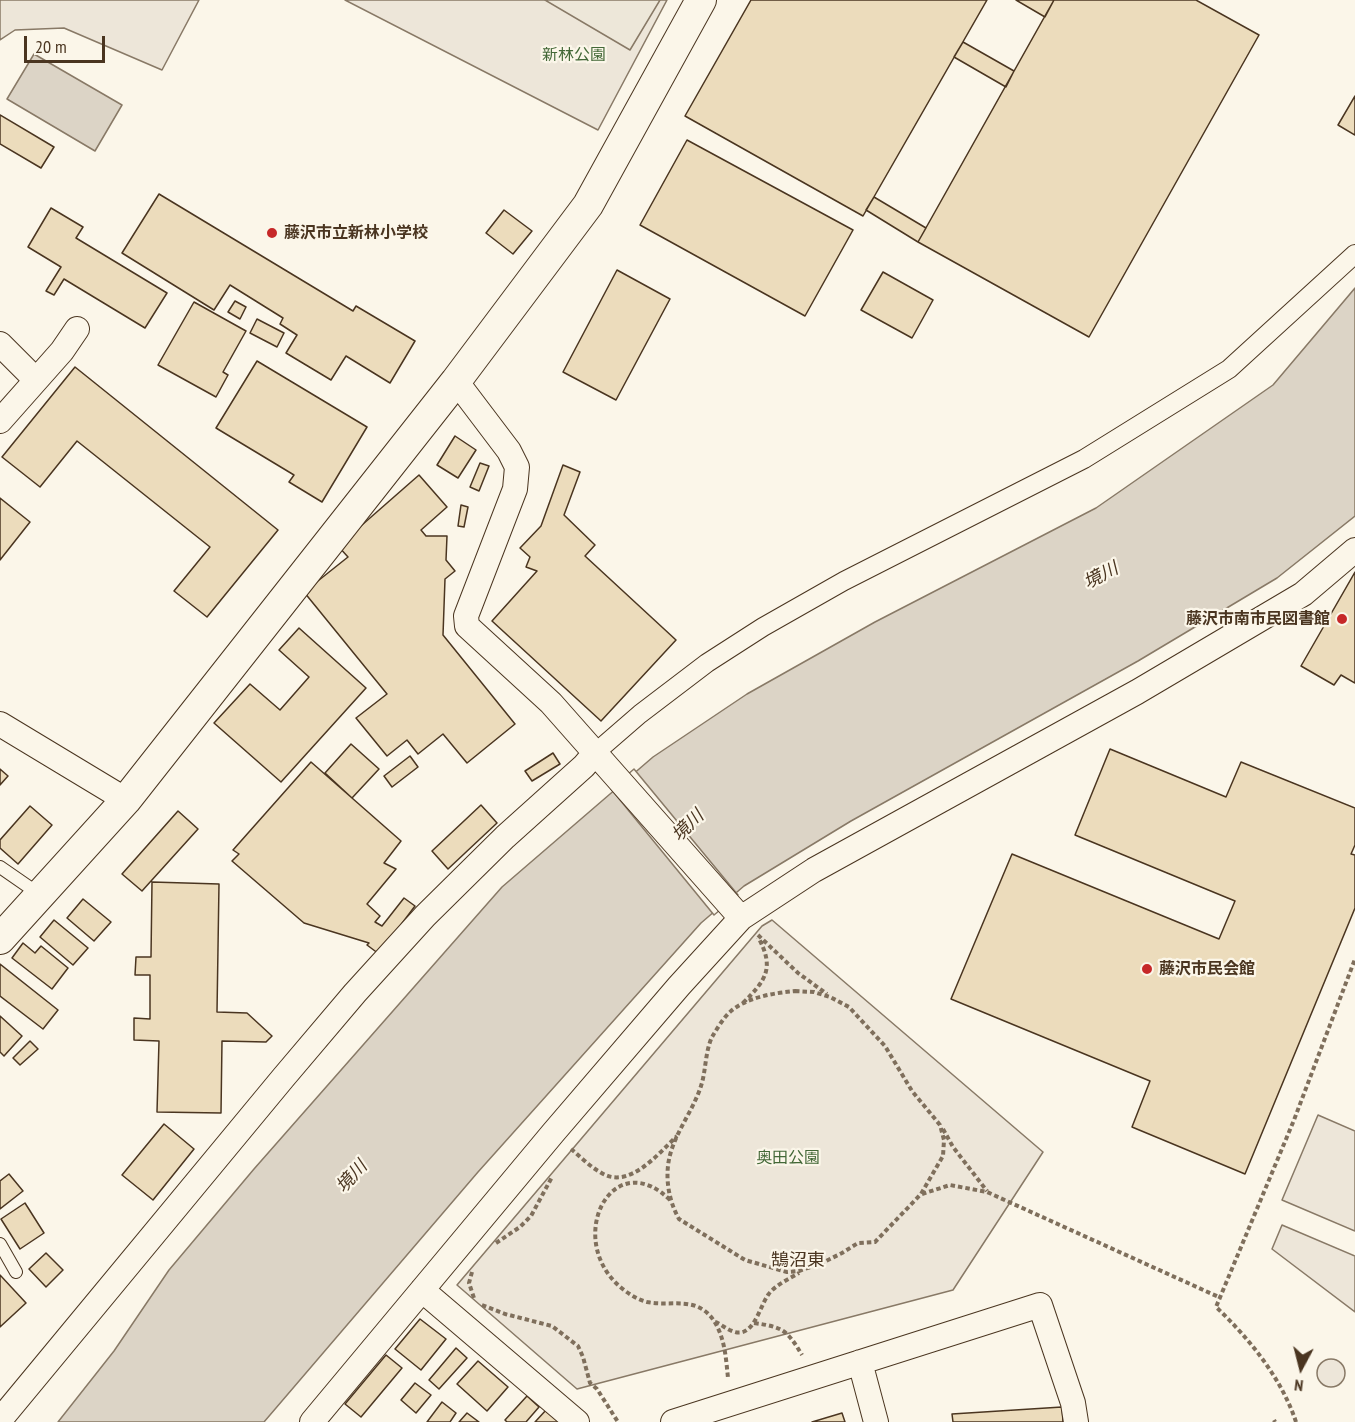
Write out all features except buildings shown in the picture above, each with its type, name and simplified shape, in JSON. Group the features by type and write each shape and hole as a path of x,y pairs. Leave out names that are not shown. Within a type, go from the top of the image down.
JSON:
{"street":[{"path":"0,939 126,800 456,381 588,205 701,0"},
{"path":"0,1420 355,993 425,916 505,837 584,766 594,753 640,714 707,663 763,627 855,575 1084,459 1230,369 1355,254"},
{"path":"0,421 62,351 77,328"},
{"path":"0,344 36,380"},
{"path":"456,381 509,451 517,467 515,489 466,616 467,627 551,703 741,918"},
{"path":"323,1418 422,1290 679,986 741,918 814,870 1137,692 1303,594 1355,550"},
{"path":"0,724 126,800"},
{"path":"422,1290 578,1422"},
{"path":"673,1422 1040,1305 1073,1403 1076,1422"},
{"path":"860,1362 876,1422"}],"lane":[{"path":"0,867 39,894"},
{"path":"0,1244 16,1272"}],"path":[{"path":"740,1006 760,987 766,976 768,963 765,949 757,934 798,973 835,1000"},
{"path":"1296,1422 1277,1381 1233,1323 1216,1308 1294,1120 1355,959"},
{"path":"802,1270 787,1272 745,1260 679,1219 671,1201 668,1165 677,1136 694,1105 702,1084 711,1039 731,1011 750,1001 774,993 814,992 849,1007 885,1046 912,1091 940,1125 953,1147 987,1192"},
{"path":"671,1201 663,1193 640,1184 624,1183 614,1189 604,1200 597,1215 594,1237 598,1257 618,1285 631,1294 646,1302 679,1302 693,1305 705,1312 713,1321 732,1332 740,1333 748,1330 754,1323 759,1308 770,1292 802,1270 842,1253 858,1243 875,1242 921,1194 943,1156 944,1140 940,1125"},
{"path":"589,1164 600,1173 623,1179 650,1161 677,1136"},
{"path":"489,1250 531,1216 552,1177 562,1166 542,1147"},
{"path":"921,1194 950,1185 987,1192 1221,1298"},
{"path":"473,1268 469,1289 480,1304 490,1310 552,1326 578,1346 590,1383 597,1389 618,1422"},
{"path":"713,1321 724,1348 731,1404"},
{"path":"754,1323 775,1326 790,1335 815,1377"}],"green space":[{"path":"0,0 199,0 162,70 64,28 15,30 0,40"},
{"name":"新林公園","path":"345,0 667,0 598,130"},
{"name":"奥田公園","path":"772,920 1043,1152 953,1290 577,1389 457,1285 762,926"},
{"path":"1318,1115 1355,1131 1355,1231 1282,1200"},
{"path":"1282,1225 1355,1256 1355,1312 1272,1249"},
{"path":"1331,1359 1341,1363 1345,1373 1341,1383 1331,1387 1321,1383 1317,1373 1321,1363"}],"shaded area":[{"path":"545,0 660,0 630,50"}],"water":[{"path":"34,54 122,105 95,151 7,99"},
{"name":"境川","path":"1355,288 1355,516 1277,578 1138,661 851,821 744,886 701,923 478,1172 264,1422 58,1422 114,1351 169,1270 254,1169 502,887 653,757 747,694 875,622 1096,508 1273,385"}],"pier":[{"path":"634,769 738,895 714,915 611,789"}],"place":[{"name":"藤沢市立新林小学校","path":"272,233"},
{"name":"藤沢市南市民図書館","path":"1342,619"},
{"name":"藤沢市民会館","path":"1147,969"}],"district":[{"name":"鵠沼東","path":"798,1261"}]}
